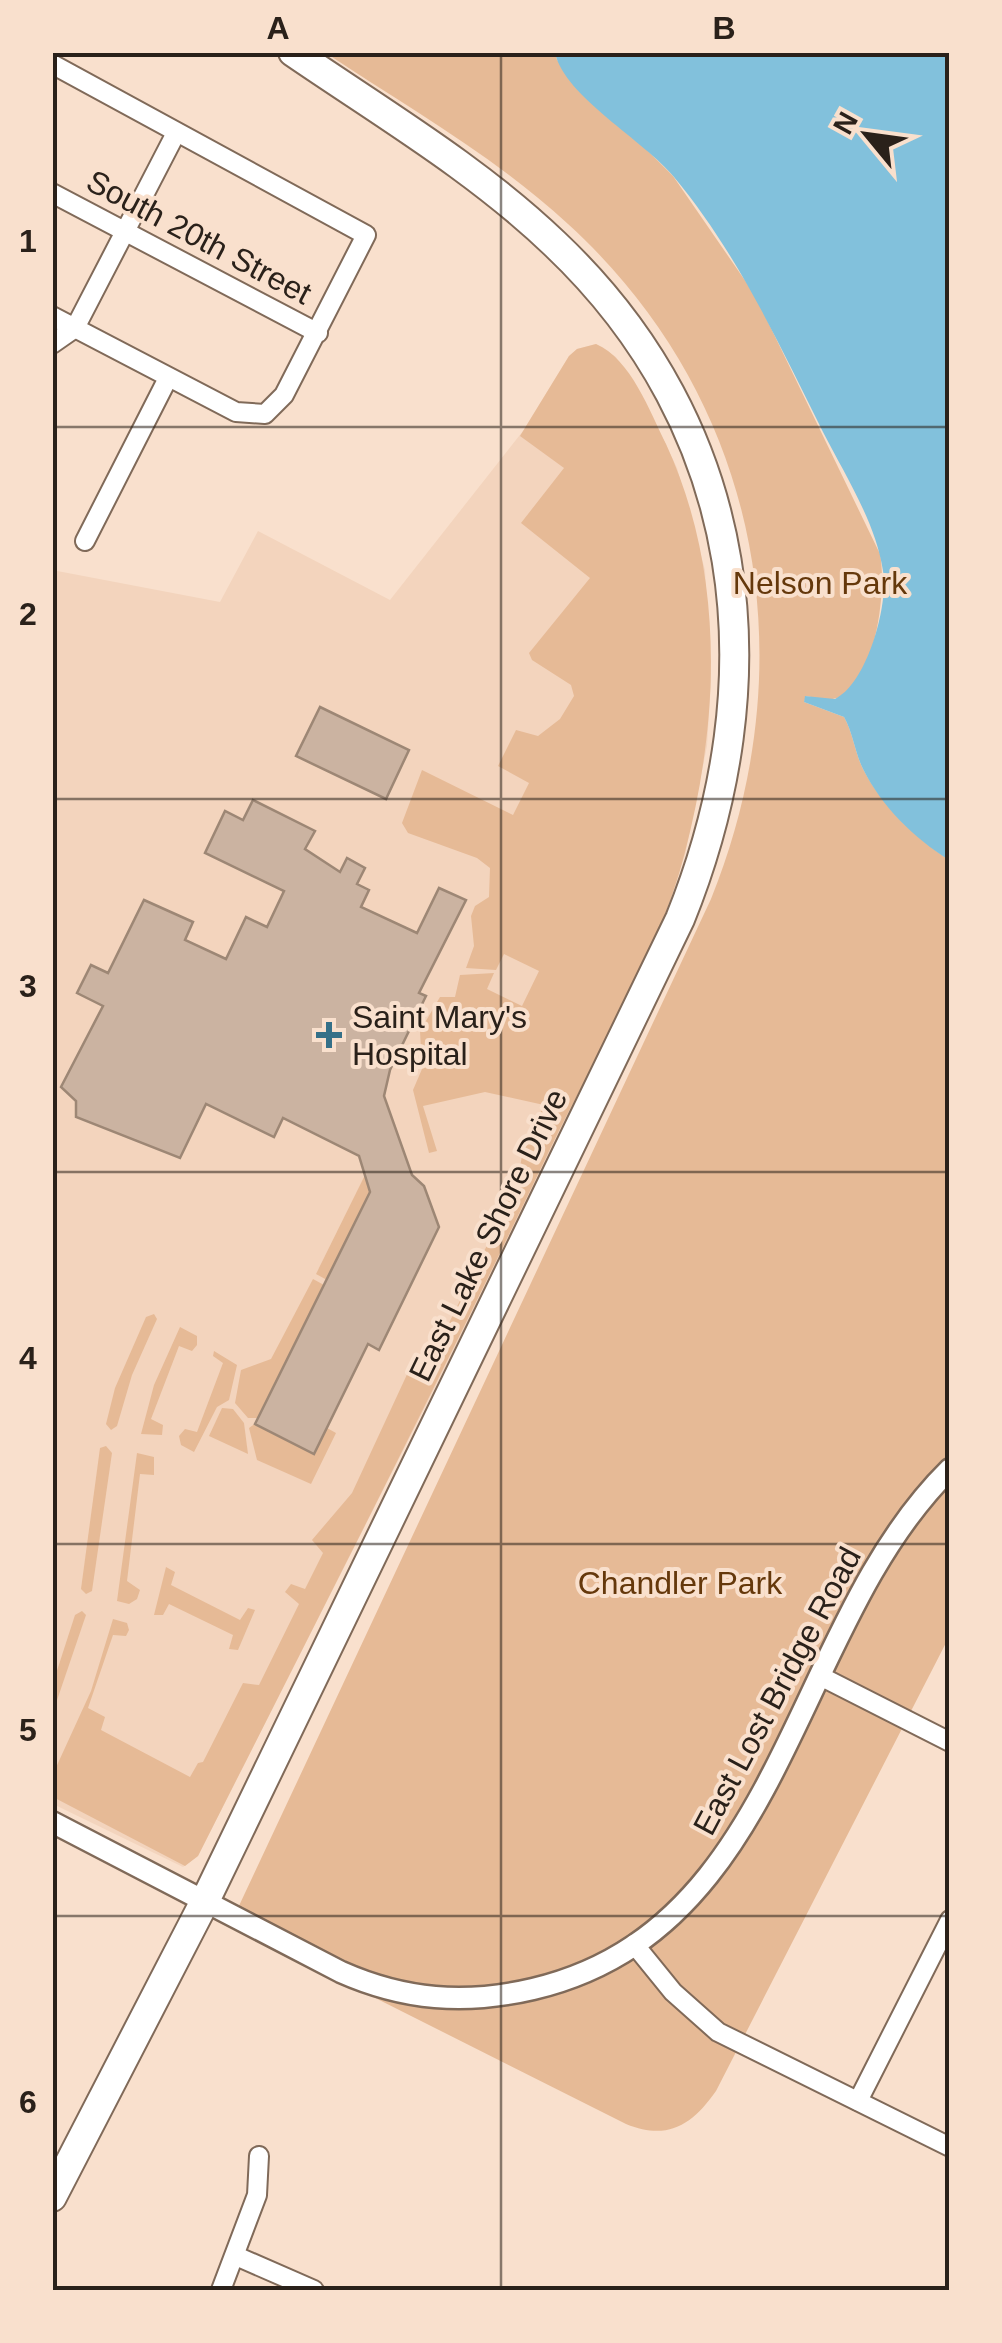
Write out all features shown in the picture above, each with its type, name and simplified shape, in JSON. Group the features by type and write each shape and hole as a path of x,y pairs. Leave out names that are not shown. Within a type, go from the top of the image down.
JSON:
{"main road":[{"name":"East Lake Shore Drive","path":"52,2197 205,1901 680,919 704,858 723,788 736,661 732,583 718,514 696,450 668,389 627,325 588,277 500,197 293,52"}],"street":[{"path":"52,64 366,235 284,395 265,414 236,412 52,316"},
{"path":"52,344 74,328 176,133"},
{"name":"South 20th Street","path":"52,193 318,333"},
{"path":"85,541 168,378"},
{"name":"East Lost Bridge Road","path":"52,1822 341,1972 389,1992 416,1997 473,1998 540,1987 582,1973 634,1944 687,1901 734,1844 880,1559 950,1469"},
{"path":"820,1676 950,1742"},
{"path":"858,2102 950,1920"},
{"path":"634,1944 672,1992 718,2032 950,2147"},
{"path":"221,2290 257,2195 260,2156"},
{"path":"236,2256 314,2290"}],"shaded area":[{"name":"Saint Mary's Hospital","path":"596,344 616,357 656,424 677,468 705,570 711,682 707,746 685,855 648,951 457,1344 198,1856 183,1867 53,1804 52,570 220,602 258,531 390,600 523,431 569,356 577,349"}],"green space":[{"name":"Chandler Park","path":"326,53 555,53 557,60 673,176 755,295 880,554 880,611 870,656 861,675 837,698 806,696 804,702 844,717 863,769 880,796 912,831 949,860 949,1637 716,2091 688,2121 667,2130 626,2124 230,1925 711,899 740,809 756,718 759,627 748,538 723,452 685,370 633,294 568,224 481,155"},
{"path":"596,344 619,361 646,402 685,493 699,543 711,646 710,698 697,801 685,852 660,929 626,1003 198,1856 185,1866 53,1797 53,1774 91,1691 113,1619 127,1623 129,1630 126,1636 113,1635 88,1708 105,1717 101,1730 190,1777 198,1763 203,1762 243,1683 259,1685 299,1604 285,1592 291,1584 305,1589 323,1553 312,1540 352,1493 410,1368 425,1372 517,1184 523,1150 544,1105 485,1092 423,1106 437,1151 429,1153 413,1090 422,1069 420,1031 440,997 455,997 460,975 494,973 487,989 522,1006 539,971 504,954 496,970 466,968 474,946 471,916 475,906 489,897 490,868 477,858 408,833 402,823 422,770 513,815 529,783 498,766 516,730 538,736 560,719 574,696 571,685 532,660 529,653 590,578 521,523 564,468 520,436 569,356 577,349"},
{"path":"365,1175 370,1192 327,1280 316,1274"},
{"path":"313,1279 324,1285 258,1418 248,1418 235,1403 241,1370 271,1359"},
{"path":"154,1314 157,1319 132,1375 117,1426 111,1430 106,1424 115,1388 146,1317"},
{"path":"180,1327 197,1336 197,1345 192,1351 179,1346 151,1419 163,1425 162,1435 141,1434 154,1385"},
{"path":"214,1351 237,1365 229,1400 217,1407 194,1452 181,1445 179,1436 185,1429 197,1432 223,1363 213,1356"},
{"path":"222,1408 233,1409 244,1423 248,1454 209,1436"},
{"path":"256,1423 314,1454 327,1428 336,1433 311,1484 257,1460 249,1428"},
{"path":"106,1446 112,1453 92,1591 86,1594 81,1589 100,1448"},
{"path":"137,1453 154,1457 154,1475 140,1474 127,1581 140,1590 137,1599 129,1604 117,1601"},
{"path":"166,1567 175,1572 171,1585 240,1620 248,1608 255,1610 238,1650 229,1649 233,1635 169,1604 163,1615 154,1615"},
{"path":"82,1611 86,1615 53,1712 53,1683 75,1615"}],"water":[{"path":"555,53 949,53 949,860 911,832 889,809 863,769 844,717 804,702 805,696 835,699 846,691 866,661 879,622 883,571 874,535 859,500 756,300 697,206 661,163 574,86"}],"building":[{"path":"320,707 409,750 386,799 296,756"},
{"name":"Saint Mary's Hospital","path":"253,800 315,831 305,849 340,872 347,858 365,868 357,884 369,890 361,907 417,933 439,888 466,900 419,993 426,996 390,1070 384,1096 412,1175 424,1186 439,1227 379,1350 368,1344 314,1454 255,1424 370,1192 359,1156 283,1118 274,1137 206,1104 180,1158 76,1117 76,1101 61,1087 103,1006 77,993 91,965 108,973 144,900 193,922 185,940 226,959 246,917 267,927 284,891 205,853 225,811 243,820"}],"place":[{"name":"Saint Mary's Hospital","path":"329,1035"}],"park label":[{"name":"Nelson Park","path":"820,583"}]}
